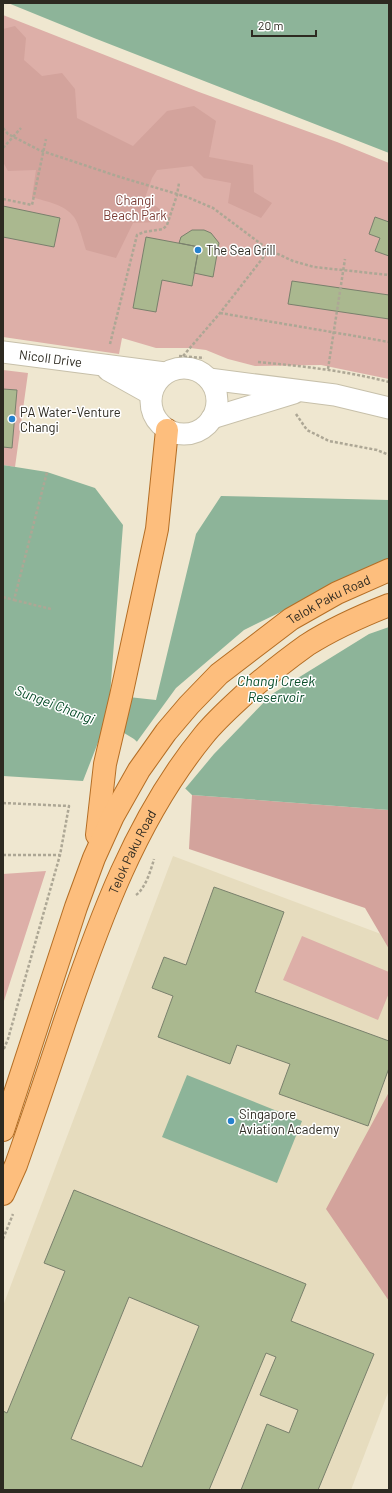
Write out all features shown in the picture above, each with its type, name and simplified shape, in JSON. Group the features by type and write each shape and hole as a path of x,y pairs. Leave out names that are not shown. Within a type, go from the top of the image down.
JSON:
{"main road":[{"path":"94,858 105,764 122,696 157,528 167,430"},
{"name":"Telok Paku Road","path":"3,1130 76,907 94,858 112,816 139,770 166,732 189,705 219,674 291,620 337,593 389,570"},
{"name":"Telok Paku Road","path":"3,1194 16,1165 101,919 145,823 176,774 204,735 245,694 267,675 308,645 359,617 389,605"}],"street":[{"name":"Nicoll Drive","path":"3,352 165,373 174,369 187,368 198,371 209,378 292,393 335,394 389,408"},
{"name":"Nicoll Drive","path":"98,365 151,394"},
{"path":"165,373 156,381 151,394 150,404 153,415 158,423 167,430"},
{"path":"209,378 214,386 217,398 217,406 212,418"},
{"name":"Nicoll Drive","path":"167,430 178,434 192,433 203,428 212,418 292,393"}],"path":[{"path":"3,128 8,134 44,152 187,197 213,208 269,250 293,261 314,267 389,275"},
{"path":"3,148 21,128"},
{"path":"3,199 32,205 46,139"},
{"path":"110,345 137,235 144,232 163,229 167,225 177,195 179,183"},
{"path":"183,356 220,313 269,250"},
{"path":"328,369 345,270 345,260"},
{"path":"220,313 389,342"},
{"path":"292,393 307,430 329,441 377,450 389,455"},
{"path":"14,600 47,472"},
{"path":"3,597 51,609"},
{"path":"3,803 69,806 60,855 8,1039 3,1051"},
{"path":"3,855 60,855"},
{"path":"3,1040 8,1039"}],"shaded area":[{"name":"Singapore Aviation Academy","path":"173,856 389,937 389,1390 351,1490 3,1490 3,1306"}],"green space":[{"name":"Changi Beach Park","path":"3,15 199,92 337,142 389,163 389,379 321,365 255,366 228,359 206,350 190,348 156,348 122,338 119,354 3,337"},
{"path":"15,26 26,38 24,60 42,76 62,73 75,89 77,118 133,146 167,111 194,106 216,121 209,157 253,165 254,192 272,203 261,218 228,203 231,183 204,178 192,166 157,170 152,178 145,198 161,210 157,222 133,223 116,258 86,250 78,224 70,213 60,206 32,197 36,170 8,171 3,162 3,29"},
{"name":"PA Water-Venture Changi","path":"3,370 28,373 15,467 3,465"},
{"path":"192,795 389,810 389,949 365,908 189,849"},
{"path":"46,871 3,1004 3,874"},
{"path":"302,936 389,972 389,993 378,1020 283,980"},
{"path":"389,1092 389,1301 326,1209"}],"water":[{"path":"8,3 389,3 389,153 94,38"},
{"name":"Changi Creek Reservoir","path":"3,465 47,472 95,488 123,525 110,695 156,700 196,534 221,496 389,500 389,810 192,795 134,739 106,722 83,781 3,776"},
{"path":"187,1075 302,1121 277,1183 162,1137"}],"pier":[{"path":"389,559 389,627 369,634 272,694 214,754 184,790 136,743 176,688 244,630"}],"building":[{"path":"3,206 60,218 54,247 3,237"},
{"path":"375,217 389,222 389,256 375,251 380,238 369,234"},
{"path":"192,230 204,230 211,233 219,243 213,277 194,273 199,247 179,243 181,237"},
{"path":"146,237 199,247 192,286 162,280 156,312 133,308"},
{"path":"292,281 389,295 389,319 288,304"},
{"path":"3,389 17,390 12,448 3,447"},
{"path":"214,887 284,912 255,992 389,1041 389,1068 368,1126 279,1094 290,1064 237,1045 230,1064 158,1037 173,996 152,988 164,957 186,965"},
{"path":"74,1190 306,1284 291,1321 374,1354 318,1490 241,1490 267,1424 289,1433 298,1410 260,1395 276,1357 266,1353 209,1490 3,1490 3,1411 7,1413 65,1271 44,1263","holes":["129,1297 199,1326 142,1467 71,1439"]}],"place":[{"name":"The Sea Grill","path":"198,250"},
{"name":"PA Water-Venture Changi","path":"12,419"},
{"name":"Singapore Aviation Academy","path":"231,1121"}],"water label":[{"name":"Sungei Changi","path":"55,704"}]}
